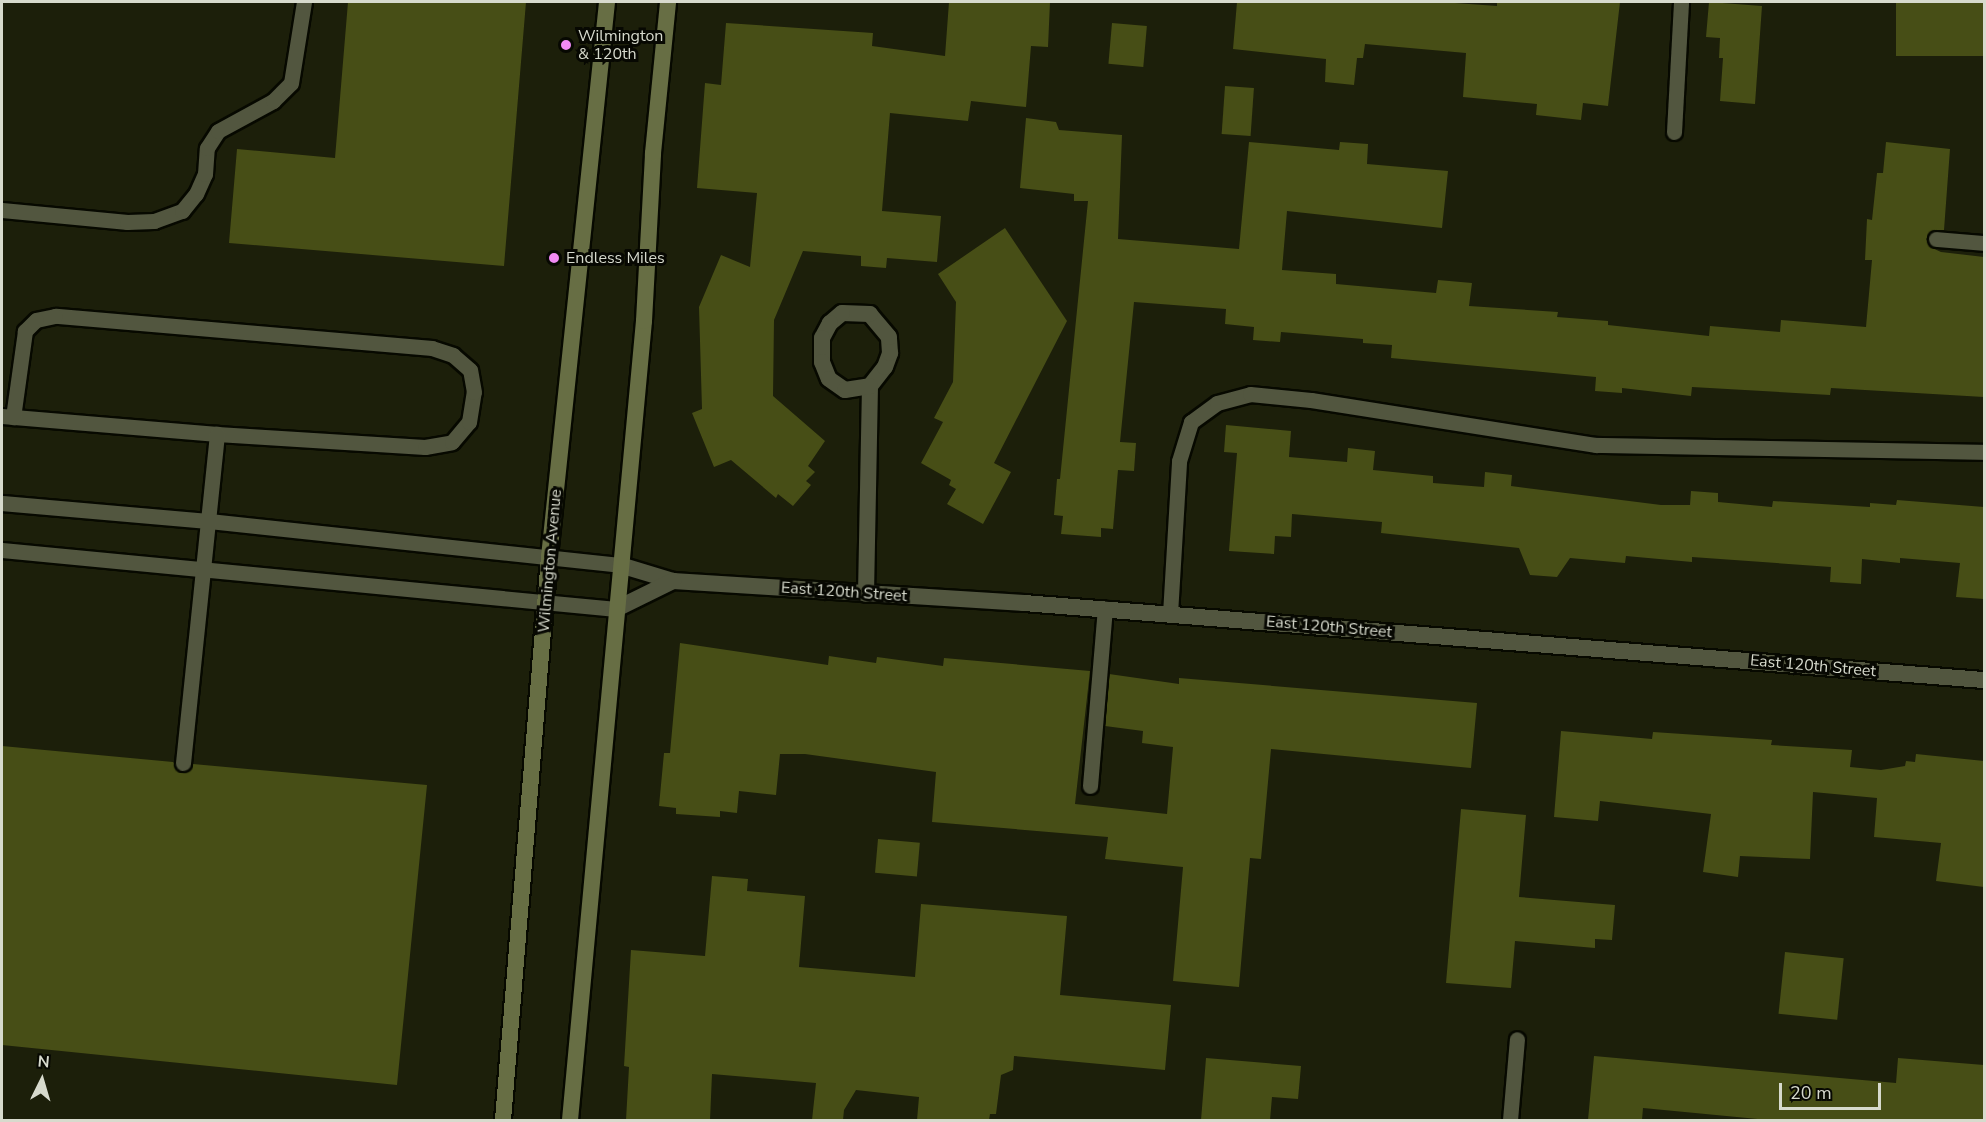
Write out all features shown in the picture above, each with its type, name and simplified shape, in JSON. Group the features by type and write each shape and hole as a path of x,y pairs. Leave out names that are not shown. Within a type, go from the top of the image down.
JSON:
{"main road":[{"name":"Wilmington Avenue","path":"503,1120 549,557 607,2"},
{"path":"570,1120 644,321 652,153 668,2"}],"street":[{"path":"866,594 870,386 885,367 890,353 889,337 870,314 842,313 830,323 822,338 822,362 829,379 845,390 870,386"},
{"name":"East 120th Street","path":"620,565 673,581 1105,609 1984,680"},
{"path":"616,609 673,581"}],"lane":[{"path":"2,210 127,222 154,221 182,211 196,194 205,174 207,148 218,131 273,101 291,82 304,2"},
{"path":"1674,132 1681,2"},
{"path":"1936,239 1984,243"},
{"path":"55,316 432,348 453,355 470,370 474,392 470,422 452,442 425,447 217,434 7,417 25,331 36,320 55,316"},
{"path":"1170,614 1179,461 1191,422 1217,403 1251,394 1311,400 1596,445 1984,452"},
{"path":"183,763 217,434"},
{"path":"2,504 209,521 620,565"},
{"path":"2,550 616,609"},
{"path":"1090,786 1105,609"},
{"path":"1510,1120 1517,1040"}],"building":[{"path":"348,2 526,2 504,266 229,243 237,149 335,158"},
{"path":"949,2 1050,2 1048,47 1031,46 1026,107 971,101 968,121 890,113 882,211 941,216 937,262 887,258 886,268 861,266 861,256 803,251 774,320 773,396 825,441 808,466 815,472 806,481 811,485 793,506 778,494 776,498 731,460 714,467 692,413 702,409 699,307 721,255 750,267 757,193 697,188 705,83 721,85 726,23 873,33 872,46 945,56"},
{"path":"1237,2 1441,2 1497,6 1497,2 1620,2 1608,106 1583,103 1581,120 1536,115 1537,104 1463,97 1466,53 1365,44 1363,58 1357,58 1354,85 1325,82 1326,59 1233,49"},
{"path":"1709,2 1762,6 1755,104 1720,101 1723,58 1719,58 1720,38 1706,37"},
{"path":"1896,2 1984,2 1984,56 1896,56"},
{"path":"1112,23 1147,26 1143,67 1108,64"},
{"path":"1225,86 1254,88 1251,136 1222,134"},
{"path":"1026,118 1056,122 1059,130 1122,135 1118,239 1239,249 1249,142 1339,150 1340,142 1368,144 1367,164 1448,171 1442,228 1287,211 1282,270 1336,274 1336,284 1436,293 1438,280 1472,283 1469,306 1558,312 1557,317 1608,321 1608,325 1709,336 1710,326 1780,332 1781,320 1866,327 1872,260 1865,260 1867,219 1872,220 1877,173 1883,173 1886,142 1950,149 1944,230 1931,231 1926,239 1930,247 1941,252 1984,257 1984,397 1831,388 1830,395 1692,387 1691,396 1622,388 1622,393 1595,391 1596,377 1391,358 1392,345 1363,343 1363,339 1281,332 1280,342 1253,340 1254,327 1225,324 1226,309 1134,302 1120,442 1136,443 1134,471 1118,470 1113,529 1101,528 1101,537 1061,534 1063,516 1054,515 1057,479 1060,479 1088,201 1074,201 1074,194 1020,188"},
{"path":"1005,228 1067,321 994,463 1011,472 983,524 947,504 956,489 949,485 951,480 921,463 943,422 934,418 953,382 956,302 938,274"},
{"path":"1226,425 1291,431 1289,457 1347,462 1348,448 1375,451 1373,470 1433,476 1433,483 1484,487 1485,472 1512,475 1511,486 1661,505 1690,505 1691,491 1718,493 1718,502 1772,507 1773,501 1870,507 1870,503 1896,505 1897,500 1984,507 1984,599 1956,597 1960,563 1900,558 1900,563 1862,559 1861,584 1830,582 1831,567 1692,557 1692,562 1626,556 1625,563 1570,558 1557,577 1530,575 1519,548 1381,533 1382,522 1292,514 1291,537 1275,536 1274,554 1229,551 1237,453 1224,452"},
{"path":"680,643 828,665 829,656 876,663 877,657 943,666 944,658 1090,671 1075,804 1167,814 1173,747 1142,743 1143,731 1105,726 1109,674 1179,684 1179,678 1477,703 1471,768 1271,749 1261,859 1250,858 1239,987 1173,981 1183,867 1105,859 1108,837 932,822 936,772 805,754 780,754 776,795 739,791 737,813 720,811 720,817 676,814 676,808 659,806 664,753 670,753"},
{"path":"1561,731 1652,739 1653,732 1772,740 1771,745 1852,750 1850,767 1881,770 1905,766 1906,761 1915,762 1916,754 1984,761 1984,887 1936,881 1941,843 1874,837 1877,798 1813,792 1810,859 1740,856 1738,877 1703,872 1711,814 1600,801 1598,821 1554,817"},
{"path":"2,746 173,762 183,773 193,764 427,785 397,1085 2,1045"},
{"path":"1461,809 1526,815 1519,897 1615,905 1612,940 1595,939 1595,948 1515,941 1511,988 1446,983"},
{"path":"878,839 920,843 917,877 875,873"},
{"path":"712,876 748,879 747,891 805,896 799,967 915,977 921,904 1067,916 1060,995 1171,1005 1165,1070 1014,1056 1013,1070 1001,1075 996,1114 990,1114 989,1120 917,1120 919,1097 856,1090 844,1110 843,1120 812,1120 816,1083 712,1074 710,1120 626,1120 629,1067 624,1066 631,950 705,956"},
{"path":"1785,952 1844,958 1837,1020 1779,1014"},
{"path":"1594,1056 1896,1083 1898,1058 1984,1065 1984,1120 1768,1120 1643,1108 1642,1120 1588,1120"},
{"path":"1206,1058 1301,1066 1298,1099 1272,1097 1270,1120 1201,1120"}],"place":[{"name":"Wilmington & 120th","path":"566,45"},
{"name":"Endless Miles","path":"554,258"}]}
